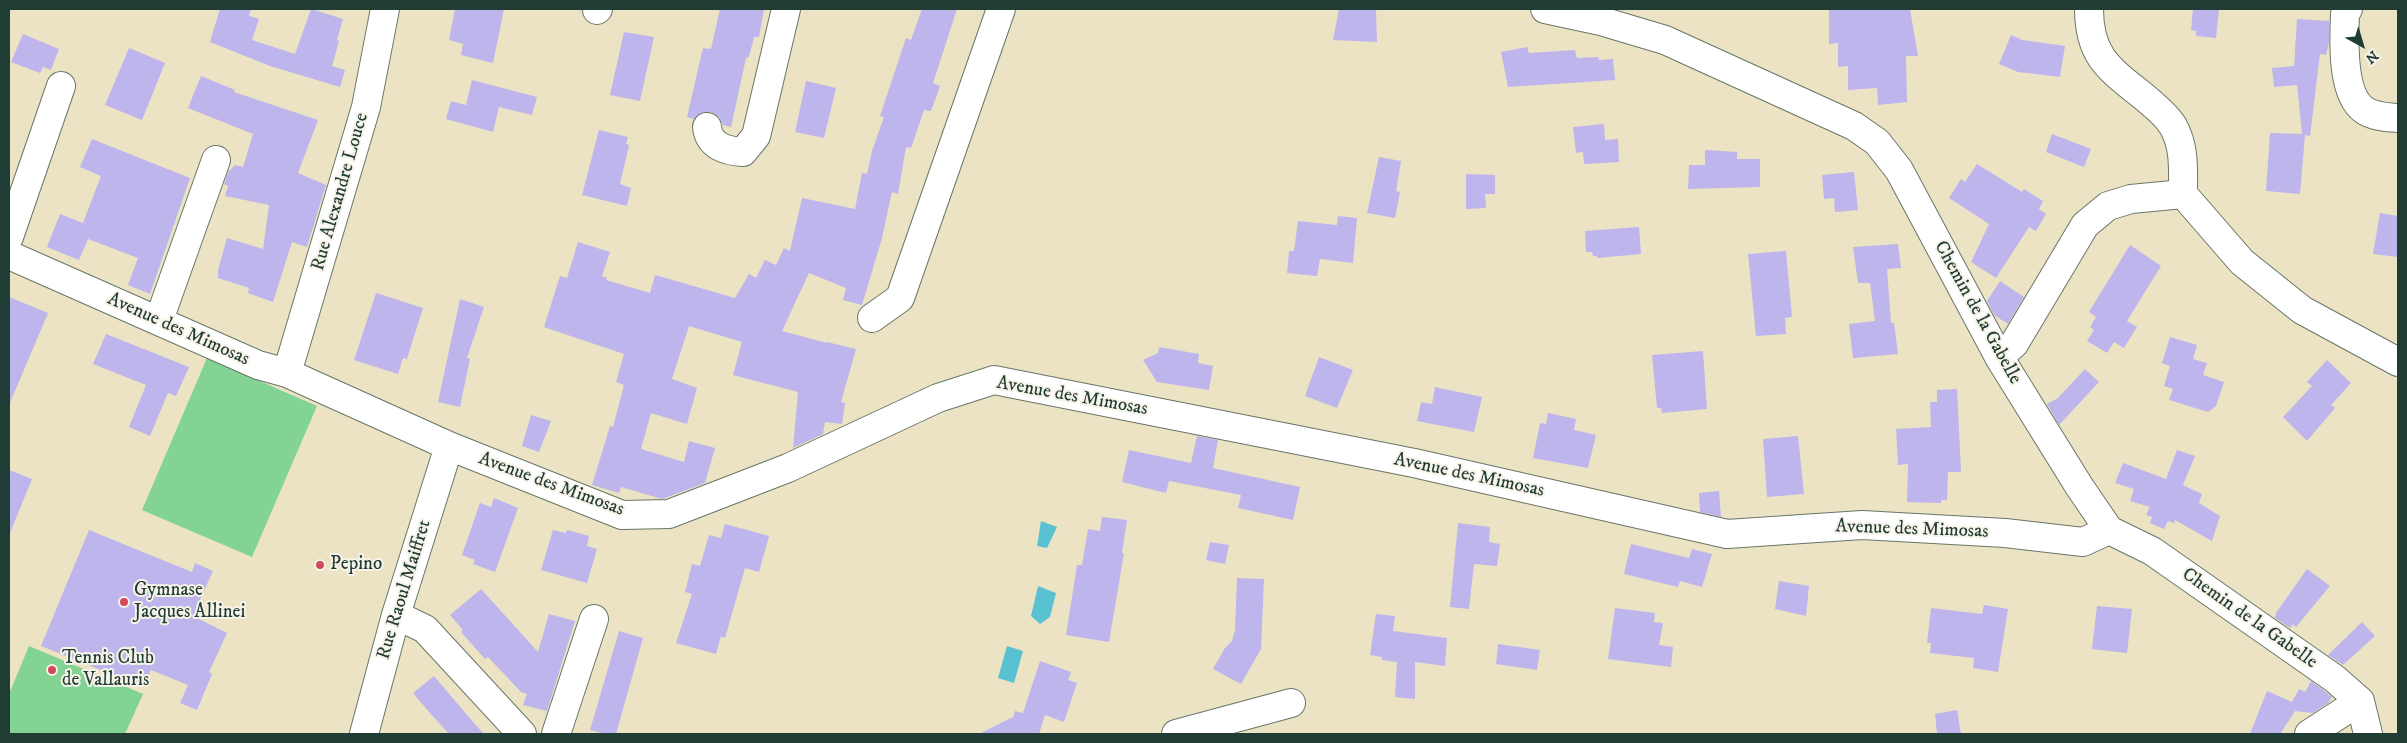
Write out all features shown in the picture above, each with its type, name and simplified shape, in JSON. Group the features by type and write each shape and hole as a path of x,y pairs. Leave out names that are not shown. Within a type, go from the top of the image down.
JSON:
{"street":[{"name":"Rue Alexandre Louce","path":"288,373 366,107 385,9"},
{"path":"707,127 708,136 716,145 729,151 743,152 756,136 786,9"},
{"path":"872,318 900,298 1001,9"},
{"name":"Chemin de la Gabelle","path":"1545,9 1601,21 1665,40 1854,126 1877,142 1899,170 1999,357 2078,486 2109,530 2152,551 2335,679 2360,701"},
{"path":"2089,9 2089,26 2095,48 2112,72 2160,111 2173,126 2184,157 2182,194 2242,262 2302,310 2398,362"},
{"path":"2348,9 2345,14 2343,56 2351,90 2363,110 2372,114 2398,118"},
{"path":"9,237 61,86"},
{"path":"159,320 216,160"},
{"path":"1999,357 2014,344 2085,225 2108,206 2131,199 2182,194"},
{"name":"Avenue des Mimosas","path":"9,255 159,320 258,366 288,373 449,446 622,514 669,514 788,468 938,398 994,380 1414,463 1727,534 1862,525 2004,533 2083,542 2109,530"},
{"name":"Rue Raoul Maiffret","path":"364,734 396,615 449,446"},
{"path":"396,615 425,629 522,734"},
{"path":"556,734 594,619"},
{"path":"2309,734 2360,701 2368,734"},
{"path":"1176,734 1291,703"}],"green space":[{"path":"207,358 317,406 252,557 142,510"},
{"name":"Tennis Club de Vallauris","path":"29,646 143,694 125,734 9,734 9,694"}],"water":[{"path":"1041,521 1057,527 1047,548 1037,546"},
{"path":"1038,586 1056,593 1050,617 1040,624 1031,616"},
{"path":"1007,646 1023,651 1014,683 998,678"}],"building":[{"path":"220,9 251,9 249,16 259,19 252,40 295,54 311,9 343,19 332,66 345,70 340,87 270,66 210,42"},
{"path":"455,9 504,9 493,63 461,55 463,44 449,40"},
{"path":"720,9 764,9 759,37 754,37 749,57 746,58 731,127 723,125 719,117 711,112 703,112 694,119 687,117 703,48 711,49"},
{"path":"922,9 957,9 933,83 940,86 931,111 924,110 911,148 906,147 898,194 892,192 882,238 862,305 843,300 846,288 809,273 782,331 856,349 841,402 845,403 842,424 825,422 823,434 793,448 798,392 733,375 742,342 689,326 672,379 697,388 687,424 651,413 641,449 684,462 689,441 715,448 705,483 662,499 621,487 619,493 592,485 610,426 613,427 624,385 616,382 624,354 544,327 560,276 567,278 578,242 610,252 602,276 607,278 606,280 650,293 655,275 735,298 749,274 756,278 765,260 776,265 784,248 790,251 802,198 855,209 862,173 867,174 872,151 884,117 880,116 906,38 911,40"},
{"path":"1339,9 1376,9 1377,42 1333,40"},
{"path":"1829,9 1910,9 1918,56 1906,56 1907,102 1878,105 1877,88 1848,90 1848,66 1838,67 1838,43 1829,44"},
{"path":"2193,9 2219,9 2216,38 2196,36 2196,31 2191,30"},
{"path":"2297,19 2329,21 2329,43 2326,55 2320,54 2310,136 2305,135 2300,194 2266,191 2270,133 2302,134 2297,85 2274,87 2272,68 2294,66"},
{"path":"624,32 654,37 640,101 610,95"},
{"path":"23,34 59,49 51,70 43,67 40,73 11,62"},
{"path":"2011,35 2022,40 2065,46 2060,77 2018,72 1999,64"},
{"path":"1527,47 1529,53 1575,50 1577,58 1598,57 1599,60 1613,59 1615,80 1508,87 1501,52"},
{"path":"129,48 165,63 142,120 105,105"},
{"path":"201,76 235,90 234,92 318,120 298,173 326,185 307,247 292,242 273,302 248,293 249,288 218,278 218,270 227,238 263,249 269,205 225,196 228,186 224,184 228,172 235,165 243,167 253,134 188,108"},
{"path":"472,80 537,97 532,115 499,107 493,132 446,119 451,101 466,105"},
{"path":"806,81 836,88 824,138 795,132"},
{"path":"1604,124 1605,140 1618,139 1619,162 1584,164 1583,152 1576,153 1573,127"},
{"path":"599,130 628,137 626,144 629,145 620,184 631,188 627,206 582,195"},
{"path":"2052,134 2091,149 2084,167 2046,152"},
{"path":"92,139 190,178 150,294 128,285 138,258 88,239 79,260 47,247 60,214 83,223 101,176 80,167"},
{"path":"1705,150 1737,152 1737,159 1760,159 1760,187 1688,189 1689,165 1705,165"},
{"path":"1379,157 1401,161 1396,191 1400,192 1395,218 1367,213"},
{"path":"1977,164 2022,192 2024,189 2043,201 2039,209 2046,214 2036,231 2029,227 1996,278 1971,262 1989,224 1949,198 1961,179 1965,182"},
{"path":"1854,172 1858,210 1835,212 1834,198 1824,199 1822,175"},
{"path":"1466,174 1495,175 1495,194 1485,194 1486,208 1466,209"},
{"path":"2380,213 2398,216 2398,257 2373,254"},
{"path":"1338,216 1357,218 1353,263 1320,259 1317,276 1287,273 1289,251 1294,251 1298,221 1337,225"},
{"path":"1639,227 1641,254 1597,258 1597,256 1593,256 1592,252 1586,252 1585,231"},
{"path":"1898,244 1901,268 1887,269 1891,323 1894,323 1898,354 1853,358 1849,324 1875,321 1870,283 1858,283 1853,247"},
{"path":"2130,245 2161,266 2127,321 2137,327 2124,348 2114,342 2107,353 2087,341 2094,330 2090,327 2096,317 2089,312"},
{"path":"1786,251 1792,317 1785,318 1786,334 1756,336 1748,254"},
{"path":"2000,281 2024,297 2008,324 1994,315 1987,301"},
{"path":"376,293 423,308 407,359 403,358 398,374 354,360"},
{"path":"9,297 48,313 9,405"},
{"path":"460,299 484,307 467,358 470,359 460,407 438,402"},
{"path":"106,334 189,367 176,396 168,393 150,436 129,427 146,385 93,364"},
{"path":"2170,337 2197,345 2193,359 2207,363 2203,375 2224,382 2216,406 2208,412 2169,400 2173,389 2164,386 2170,366 2162,363"},
{"path":"1159,347 1199,354 1198,363 1213,366 1209,390 1157,382 1143,360 1158,353"},
{"path":"1703,351 1707,409 1662,413 1661,408 1657,408 1652,355"},
{"path":"1319,357 1353,370 1337,408 1305,396"},
{"path":"2327,360 2351,383 2331,405 2335,408 2307,441 2283,417 2312,386 2307,382"},
{"path":"2085,369 2099,382 2059,425 2047,404 2058,398"},
{"path":"1435,387 1482,397 1474,432 1417,421 1421,402 1432,404"},
{"path":"1957,389 1961,472 1948,472 1947,500 1941,500 1941,503 1907,502 1908,464 1898,465 1896,429 1931,427 1930,402 1937,402 1937,390"},
{"path":"1548,413 1576,419 1574,430 1596,435 1588,468 1533,458 1540,423 1546,424"},
{"path":"531,415 551,421 539,452 522,446"},
{"path":"1197,436 1218,440 1213,468 1300,487 1293,520 1238,508 1241,495 1169,481 1166,493 1122,482 1129,450 1191,463"},
{"path":"1798,436 1804,494 1767,497 1763,439"},
{"path":"2177,450 2195,456 2183,485 2202,494 2199,503 2220,516 2212,541 2175,520 2174,523 2168,521 2164,529 2150,523 2152,517 2146,515 2150,507 2130,501 2134,489 2115,483 2123,463 2166,479"},
{"path":"9,470 32,479 10,533 9,533"},
{"path":"1719,491 1721,517 1700,512 1699,493"},
{"path":"494,498 518,508 495,572 473,564 475,560 462,555 480,503 491,507"},
{"path":"1102,517 1127,520 1122,553 1124,553 1109,642 1066,635 1077,565 1082,565 1088,529 1100,531"},
{"path":"1458,523 1490,527 1489,542 1500,544 1497,566 1474,564 1469,609 1450,607"},
{"path":"725,524 769,536 759,572 745,568 725,638 721,636 716,654 676,643 692,594 685,592 692,564 700,566 709,535 721,538"},
{"name":"Gymnase Jacques Allinei","path":"89,530 192,572 195,563 213,571 197,606 201,608 197,618 227,633 209,672 212,674 197,710 180,703 188,685 151,670 143,687 41,646"},
{"path":"553,530 566,533 567,530 589,536 587,546 597,549 587,583 541,570"},
{"path":"1210,542 1229,545 1225,564 1206,560"},
{"path":"1631,544 1689,558 1692,549 1712,554 1702,587 1680,581 1678,587 1624,574"},
{"path":"2307,569 2330,586 2296,627 2293,624 2290,628 2275,618 2276,613"},
{"path":"1237,578 1264,579 1261,649 1241,684 1213,669 1225,648 1232,641 1235,630"},
{"path":"1779,581 1809,586 1806,616 1775,609"},
{"path":"481,589 538,652 549,614 575,621 547,711 523,705 527,694 521,692 488,657 485,659 461,632 463,630 450,615"},
{"path":"1984,605 2008,609 1998,672 1973,668 1974,658 1930,653 1931,643 1927,643 1931,608 1982,614"},
{"path":"2097,606 2132,609 2127,653 2092,649"},
{"path":"1615,608 1655,613 1654,622 1663,623 1659,645 1673,647 1671,667 1608,659"},
{"path":"1376,614 1395,616 1393,631 1447,638 1445,666 1415,662 1415,699 1395,697 1397,662 1382,660 1382,657 1370,655"},
{"path":"2362,622 2375,636 2343,665 2328,655"},
{"path":"619,631 643,638 616,734 605,734 590,730"},
{"path":"1498,644 1540,650 1537,670 1496,664"},
{"path":"1040,661 1071,672 1068,680 1077,683 1064,722 1045,715 1039,734 979,734 1013,717 1015,711 1023,713"},
{"path":"434,676 484,734 449,734 429,712 413,693"},
{"path":"2311,681 2332,697 2328,703 2313,713 2295,711 2280,734 2250,734 2267,691 2292,702 2299,689 2305,692"},
{"path":"1957,710 1961,734 1937,734 1935,714"}],"place":[{"name":"Pepino","path":"320,565"},
{"name":"Gymnase Jacques Allinei","path":"124,602"},
{"name":"Tennis Club de Vallauris","path":"52,670"}]}
